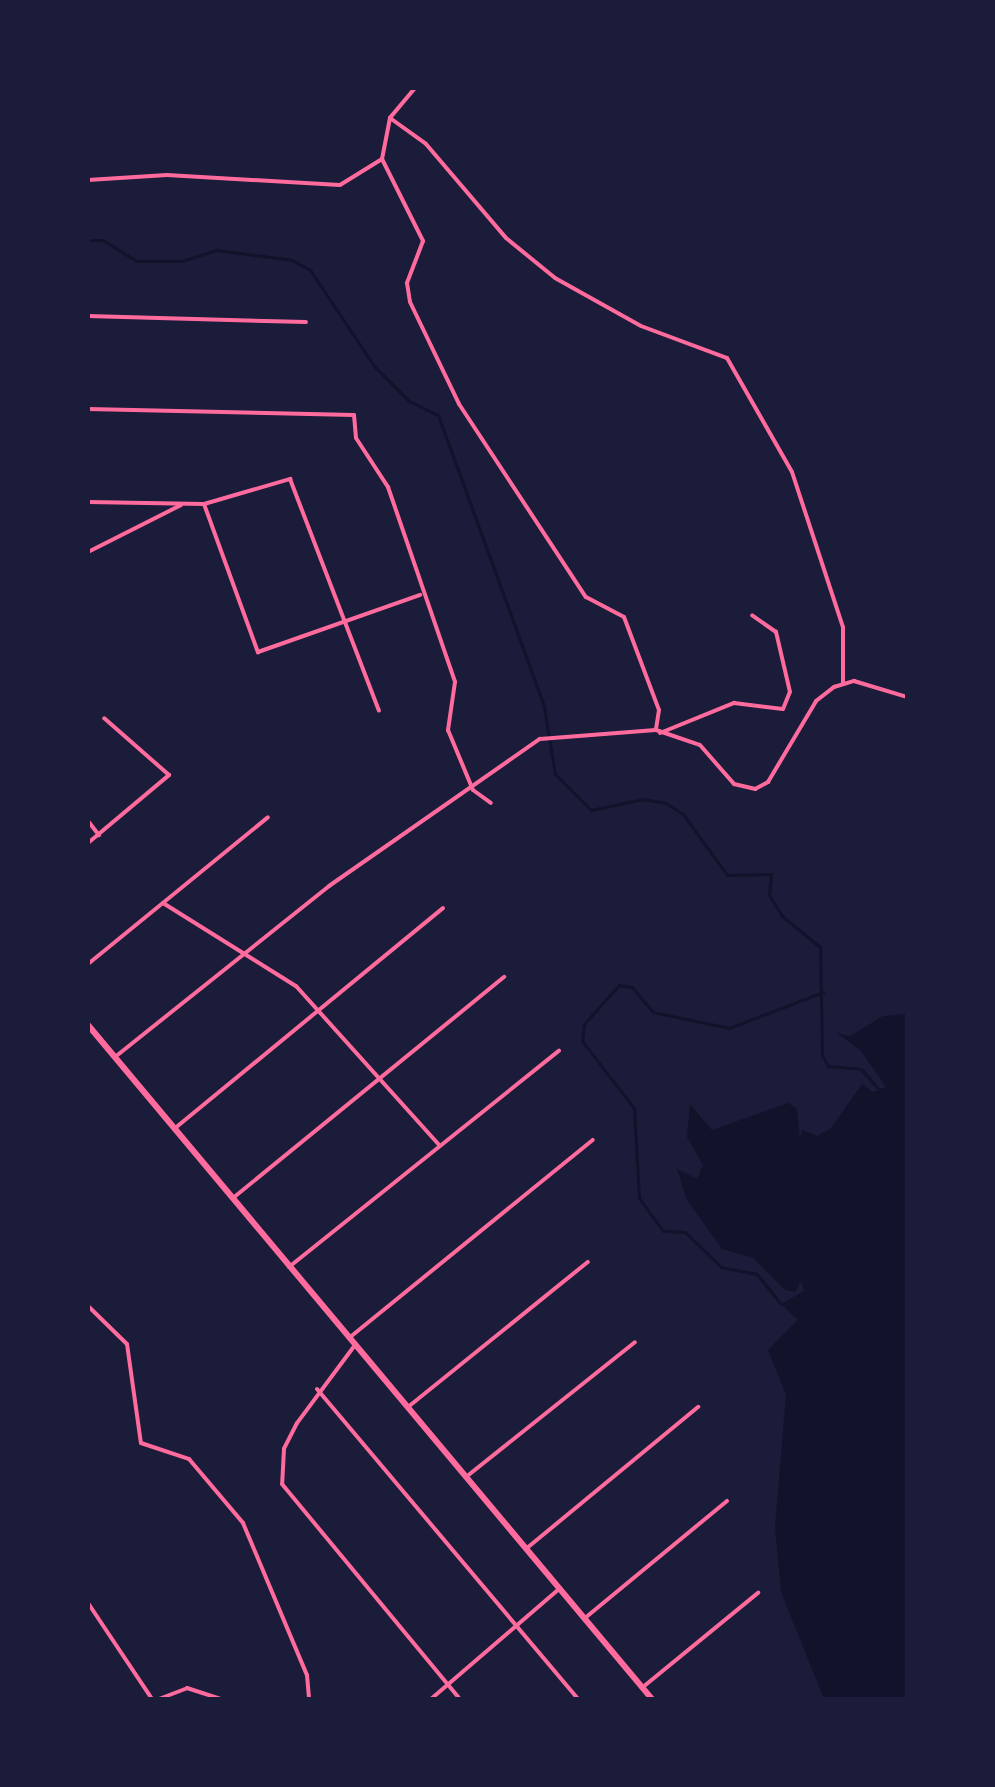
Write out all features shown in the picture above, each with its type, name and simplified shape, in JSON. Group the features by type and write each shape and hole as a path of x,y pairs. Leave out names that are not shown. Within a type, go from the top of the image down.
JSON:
{"main road":[{"path":"88,1025 652,1699"}],"street":[{"path":"415,88 390,118 382,159 423,241 407,291 439,367 586,597 624,617 659,710 658,732"},
{"path":"390,118 426,144 506,238 555,278 665,337 727,358 792,472 843,627 843,684"},
{"path":"88,180 167,175 340,185 382,159"},
{"path":"88,316 306,322"},
{"path":"88,409 354,415 356,438 388,487 421,595 455,682 448,730 471,785 491,803"},
{"path":"88,502 204,504 290,479 379,711"},
{"path":"88,552 183,503"},
{"path":"204,504 258,652 421,595"},
{"path":"114,1057 245,953 471,785 540,739 550,736 658,732 734,703 783,709 790,692 776,632 752,615"},
{"path":"658,732 700,745 734,784 755,789 768,782 816,701 843,684 907,697"},
{"path":"88,843 169,775 104,718"},
{"path":"88,964 268,817"},
{"path":"88,821 99,835"},
{"path":"163,903 245,953 318,1011 440,1146"},
{"path":"174,1129 443,908"},
{"path":"232,1199 504,977"},
{"path":"289,1267 559,1051"},
{"path":"349,1338 593,1140"},
{"path":"408,1407 588,1262"},
{"path":"88,1306 127,1344 141,1443 189,1459 243,1523 303,1665 309,1699"},
{"path":"466,1477 635,1342"},
{"path":"355,1345 317,1389 284,1449 285,1492 460,1699"},
{"path":"317,1389 578,1699"},
{"path":"526,1548 698,1407"},
{"path":"585,1618 727,1501"},
{"path":"431,1699 560,1588"},
{"path":"643,1687 758,1593"},
{"path":"88,1603 152,1699"},
{"path":"159,1699 187,1688 221,1699"}],"shaded area":[{"path":"907,1014 907,1699 824,1699 781,1592 775,1527 786,1395 768,1350 798,1320 781,1304 804,1291 801,1281 795,1292 785,1290 753,1258 722,1249 687,1200 677,1169 697,1179 703,1165 687,1137 690,1104 712,1130 788,1103 797,1109 800,1140 802,1130 817,1136 831,1128 862,1084 873,1092 886,1087 861,1051 837,1033 850,1036 883,1016"}],"waterway":[{"path":"88,240 103,240 136,261 182,261 216,250 292,260 310,270 374,366 409,401 438,415 544,707 555,774 591,810 643,799 666,803 683,814 727,875 771,874 769,895 782,916 820,947 822,1055 828,1066 861,1069 879,1090"},
{"path":"781,1304 757,1274 721,1267 685,1232 663,1231 639,1198 634,1108 582,1041 584,1024 619,985 632,987 653,1012 729,1028 823,992"}]}
